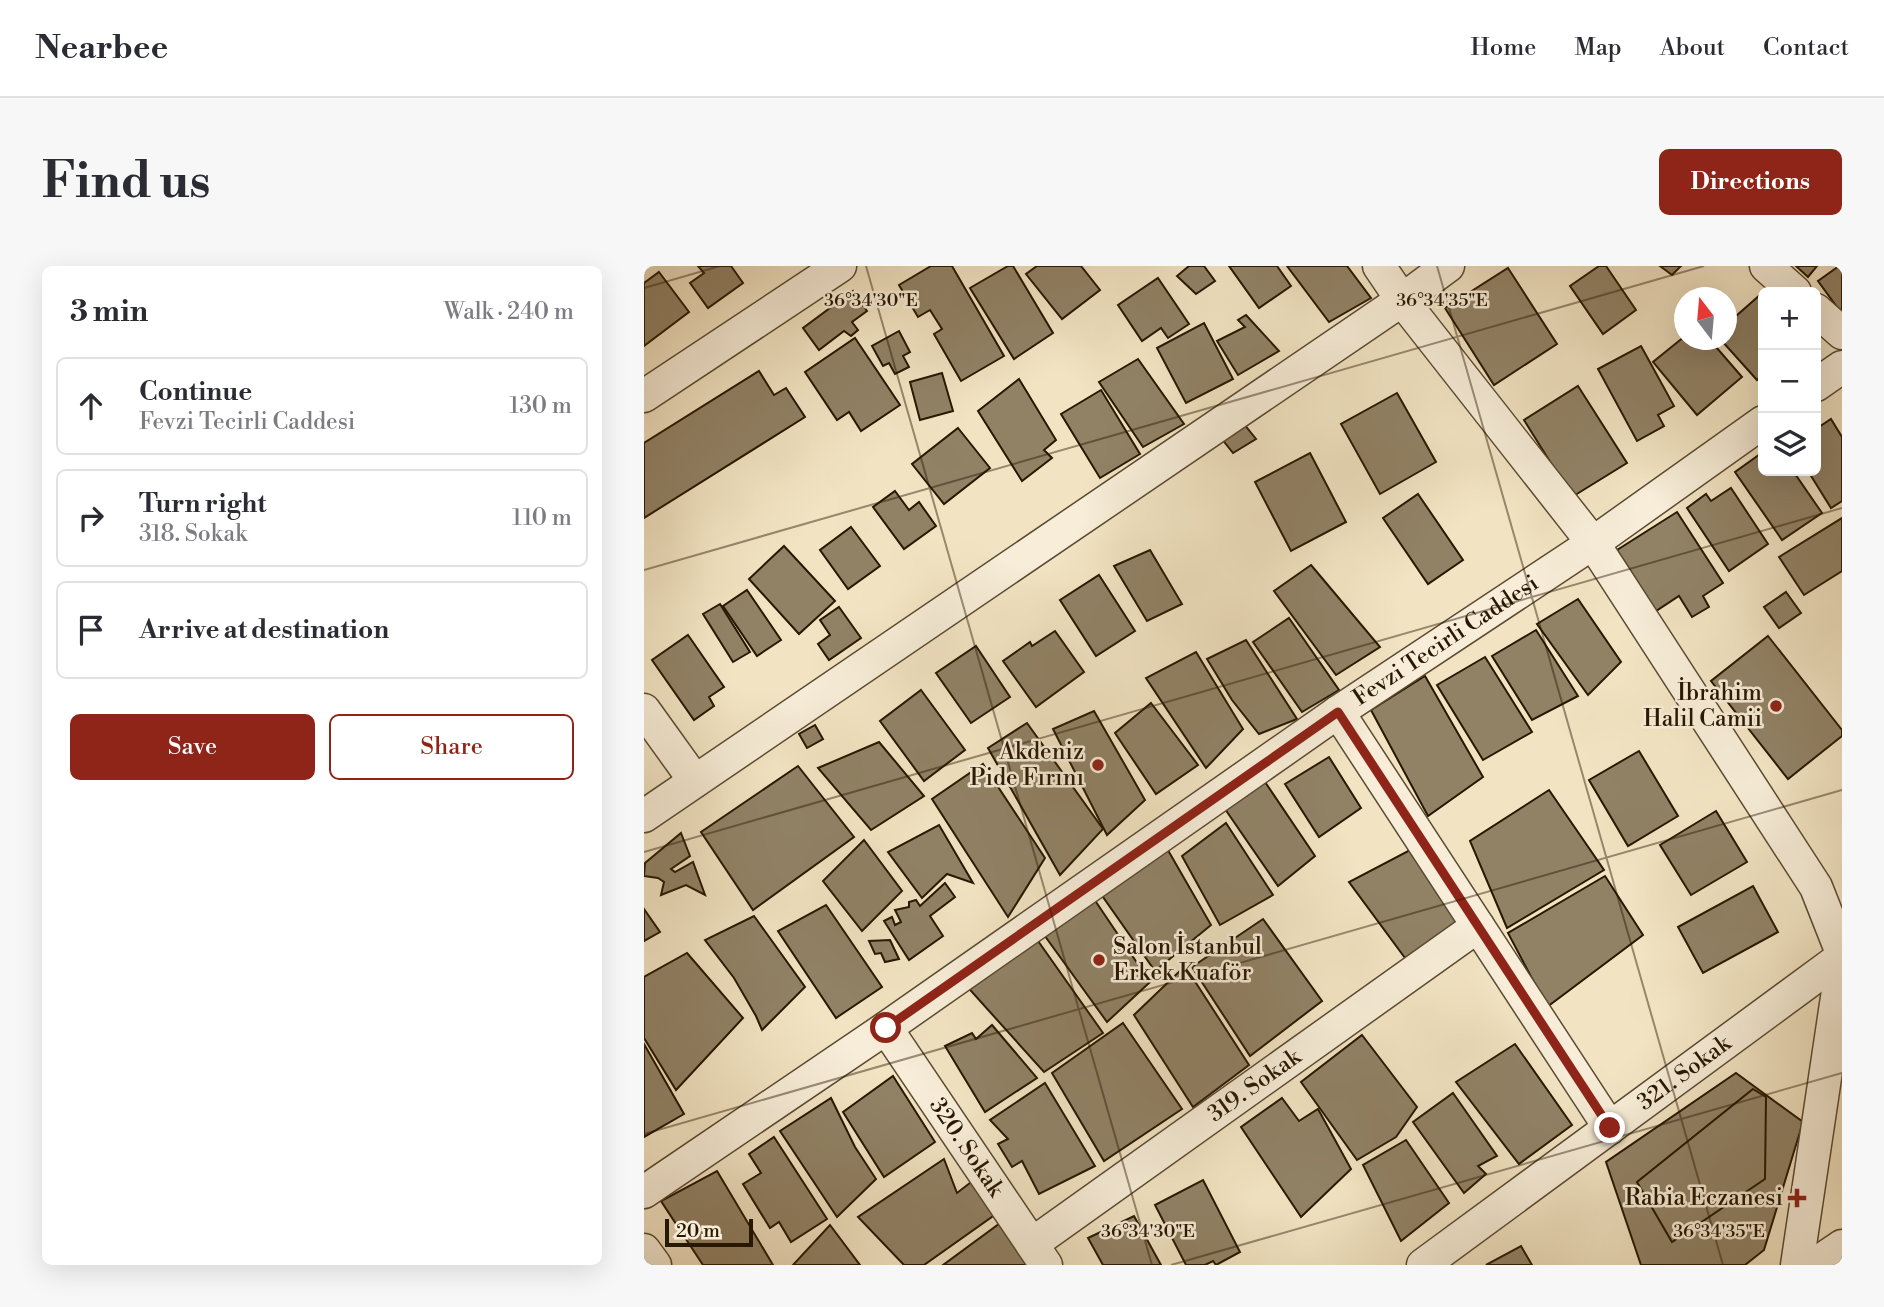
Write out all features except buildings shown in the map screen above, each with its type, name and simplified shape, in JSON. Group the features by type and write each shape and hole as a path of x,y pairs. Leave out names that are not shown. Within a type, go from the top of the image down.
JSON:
{"street":[{"path":"644,396 840,266"},
{"path":"1379,266 1402,300 1593,543 1816,887 1842,955"},
{"path":"644,816 1448,266"},
{"path":"1766,266 1789,287"},
{"path":"1821,315 1842,334"},
{"path":"1821,382 1842,367"},
{"name":"Fevzi Tecirli Caddesi","path":"644,1192 886,1028 1338,712 1593,543 1758,426"},
{"path":"644,710 695,782"},
{"path":"1338,712 1610,1128"},
{"name":"319. Sokak","path":"1039,1254 1478,926"},
{"name":"321. Sokak","path":"1423,1265 1842,955"},
{"path":"1797,1265 1842,964"},
{"name":"320. Sokak","path":"886,1028 1039,1254"},
{"path":"1814,1265 1842,1247"},
{"path":"644,1250 655,1265"}],"place":[{"name":"İbrahim Halil Camii","path":"1776,706"},
{"name":"Akdeniz Pide Fırını","path":"1098,765"},
{"name":"Salon İstanbul Erkek Kuaför","path":"1099,960"},
{"name":"Rabia Eczanesi","path":"1797,1198"}],"route":[{"path":"886,1028 1338,712 1610,1128"}]}
